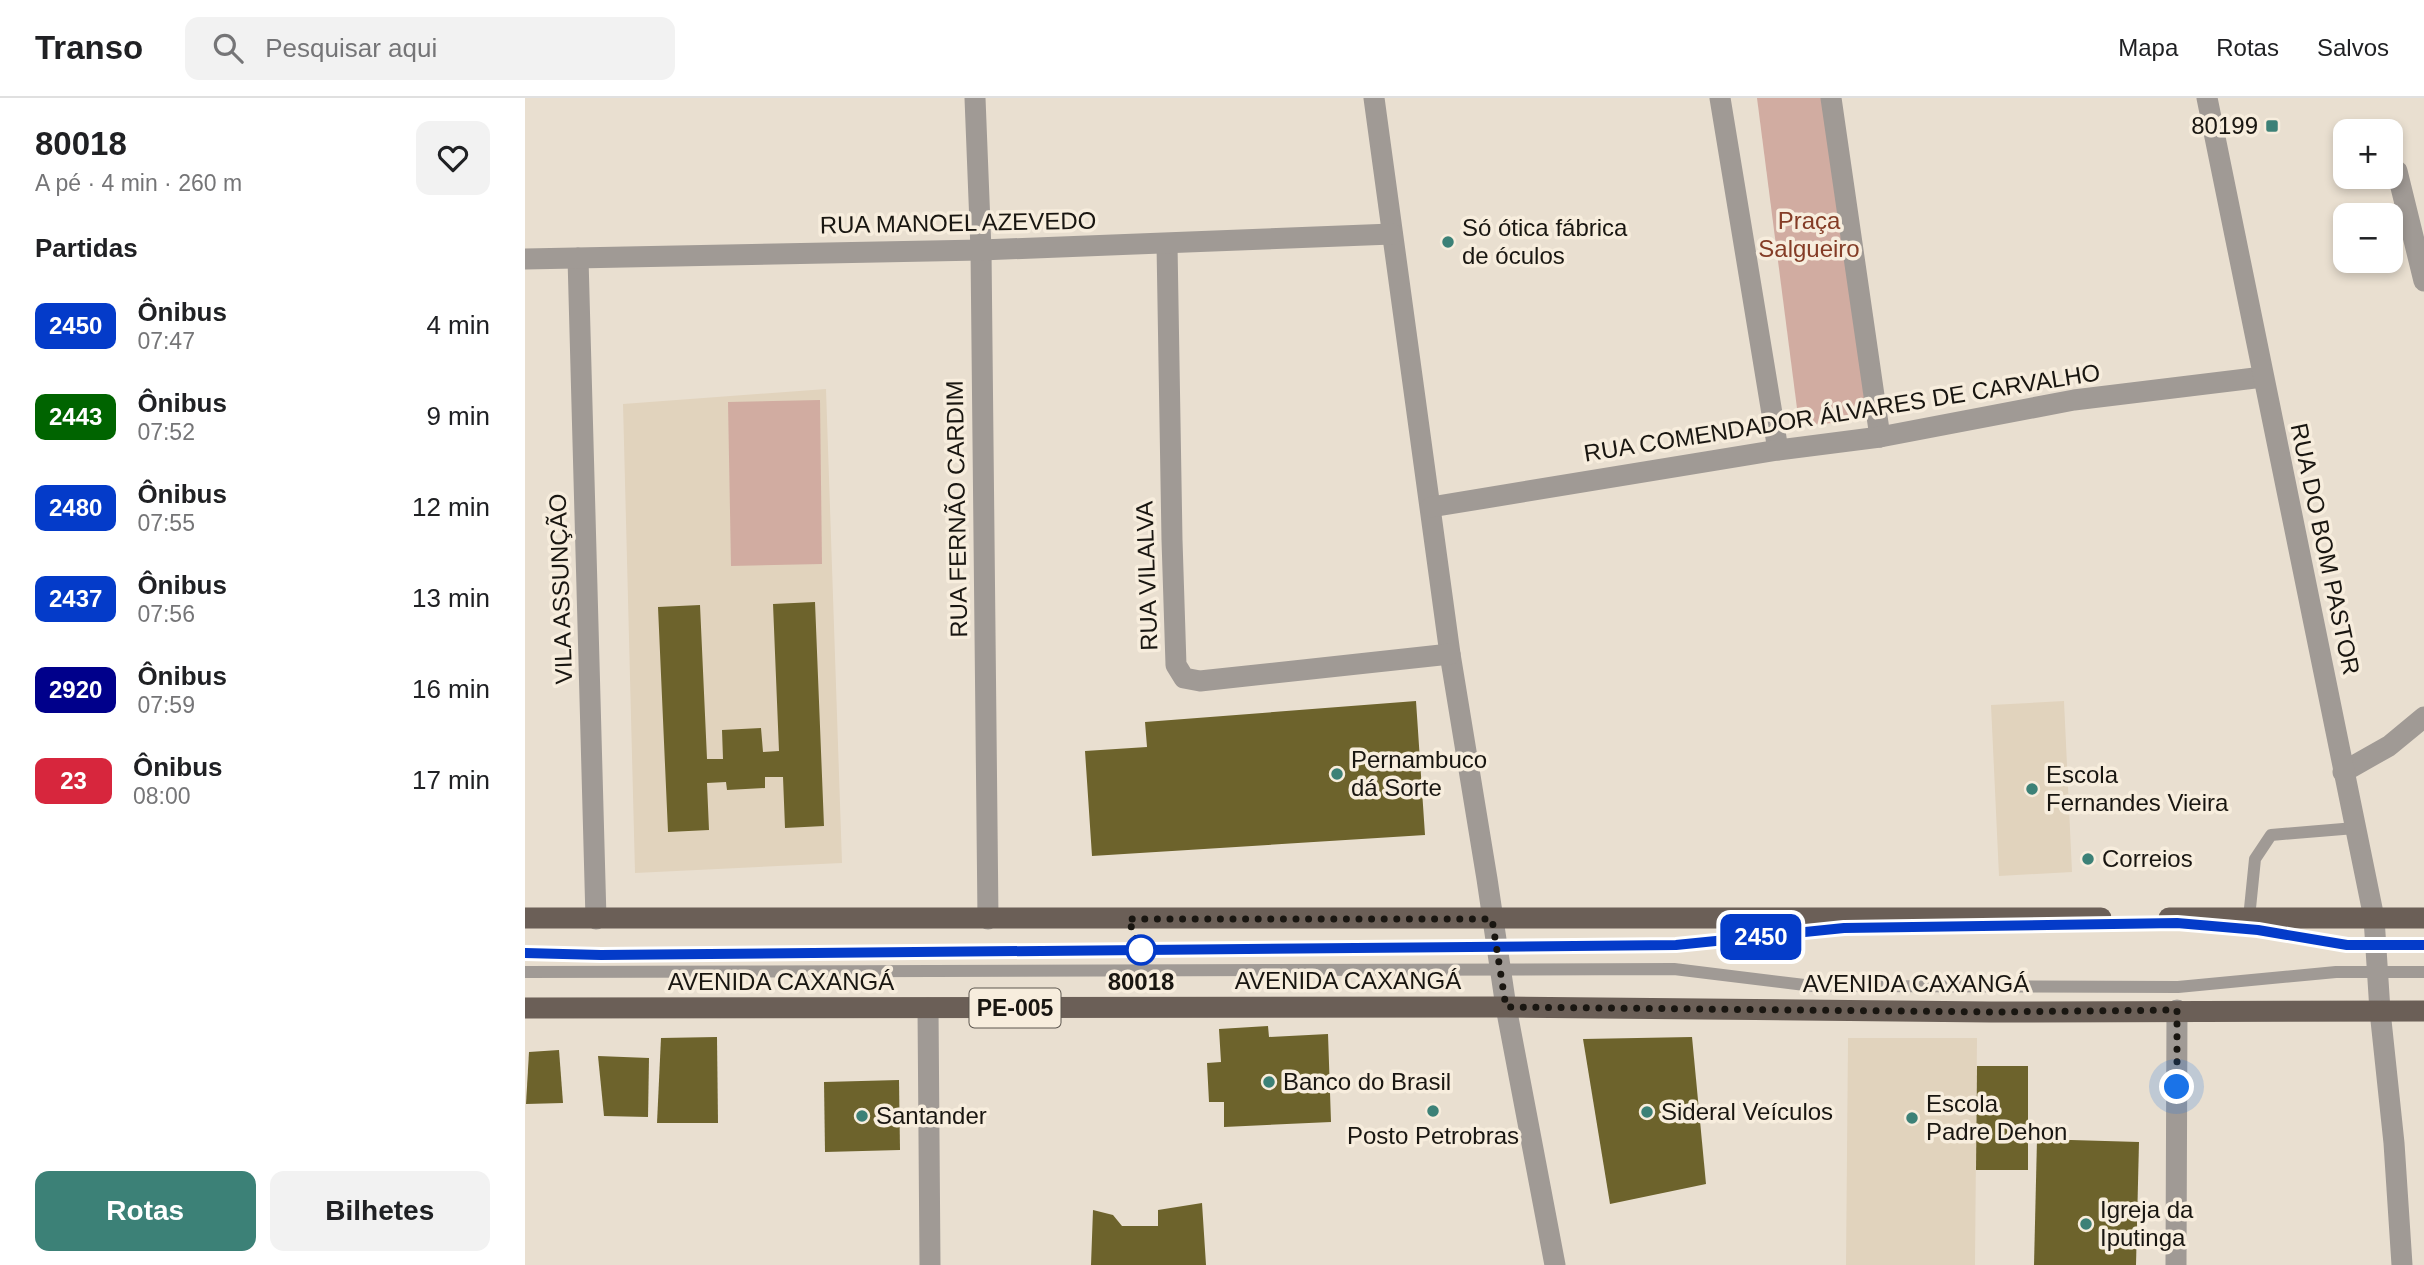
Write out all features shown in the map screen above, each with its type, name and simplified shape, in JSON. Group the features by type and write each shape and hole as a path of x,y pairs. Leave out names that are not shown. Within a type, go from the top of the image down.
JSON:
{"main road":[{"path":"525,918 2424,918"},
{"name":"AVENIDA CAXANGÁ","path":"525,1009 1506,1007 1991,1012 2424,1011"}],"street":[{"name":"RUA FERNÃO CARDIM","path":"975,98 981,250 988,919"},
{"path":"1374,98 1450,654 1506,1007 1555,1265"},
{"path":"1720,98 1778,450"},
{"path":"1831,98 1880,437"},
{"name":"RUA DO BOM PASTOR","path":"2207,98 2374,918 2402,1265"},
{"path":"2401,189 2424,281"},
{"name":"RUA MANOEL AZEVEDO","path":"525,259 981,250 1392,234"},
{"name":"RUA VILALVA","path":"1167,244 1176,665 1184,678 1200,681 1450,654"},
{"name":"VILA ASSUNÇÃO","path":"578,258 596,919"},
{"name":"RUA COMENDADOR ÁLVARES DE CARVALHO","path":"1431,507 1778,450 1880,437 2074,400 2263,377"},
{"path":"2343,772 2389,746 2424,717"},
{"path":"928,1008 930,1265"},
{"path":"2176,1265 2177,1010"}],"lane":[{"path":"2249,918 2255,859 2271,835 2355,828"},
{"path":"525,953 588,955 1676,945 1844,928 2177,923 2258,930 2347,945 2424,945"},
{"path":"525,972 1674,969 1813,986 2178,987 2336,972 2424,972"}],"shaded area":[{"path":"826,389 842,863 635,873 623,404"},
{"name":"Escola Fernandes Vieira","path":"2064,701 2072,872 1999,876 1991,705"},
{"name":"Escola Padre Dehon","path":"1848,1038 1977,1038 1975,1265 1846,1265"}],"green space":[{"name":"Praça Salgueiro","path":"1757,98 1828,98 1865,404 1862,415 1853,421 1812,425 1806,424 1798,416"},
{"path":"820,400 822,564 731,566 728,402"}],"building":[{"path":"815,602 824,826 785,828 783,777 765,777 765,788 727,790 726,782 707,783 709,830 668,832 658,607 700,605 707,759 723,759 722,730 761,728 763,752 779,751 773,604"},
{"path":"1416,701 1425,835 1092,856 1085,751 1147,747 1145,722"},
{"name":"Banco do Brasil","path":"1268,1026 1269,1037 1328,1034 1331,1122 1224,1127 1224,1102 1209,1102 1207,1063 1221,1062 1219,1029"},
{"path":"717,1037 718,1123 657,1123 661,1038"},
{"name":"Sideral Veículos","path":"1692,1037 1706,1184 1610,1204 1583,1039"},
{"path":"559,1050 563,1103 526,1104 529,1052"},
{"path":"598,1056 649,1058 648,1117 604,1116"},
{"path":"1977,1066 2028,1066 2028,1170 1976,1170"},
{"name":"Santander","path":"899,1080 900,1150 825,1152 824,1082"},
{"name":"Igreja da Iputinga","path":"2037,1139 2139,1142 2136,1265 2034,1265"},
{"path":"1202,1203 1206,1265 1091,1265 1093,1210 1113,1215 1122,1226 1158,1226 1158,1210"}],"bus line":[{"name":"2450","path":"525,953 601,955 1676,945 1844,928 2177,923 2258,930 2347,945 2424,945"}],"place":[{"name":"80199","path":"2272,126"},
{"name":"Só ótica fábrica de óculos","path":"1448,242"},
{"name":"Pernambuco dá Sorte","path":"1337,774"},
{"name":"Escola Fernandes Vieira","path":"2032,789"},
{"name":"Correios","path":"2088,859"},
{"name":"80018","path":"1141,950"},
{"name":"Banco do Brasil","path":"1269,1082"},
{"name":"Posto Petrobras","path":"1433,1111"},
{"name":"Sideral Veículos","path":"1647,1112"},
{"name":"Santander","path":"862,1116"},
{"name":"Escola Padre Dehon","path":"1912,1118"},
{"name":"Igreja da Iputinga","path":"2086,1224"}],"route":[{"path":"1141,950 1128,919 1492,919 1506,1007 1991,1012 2177,1010 2177,1087"}]}
